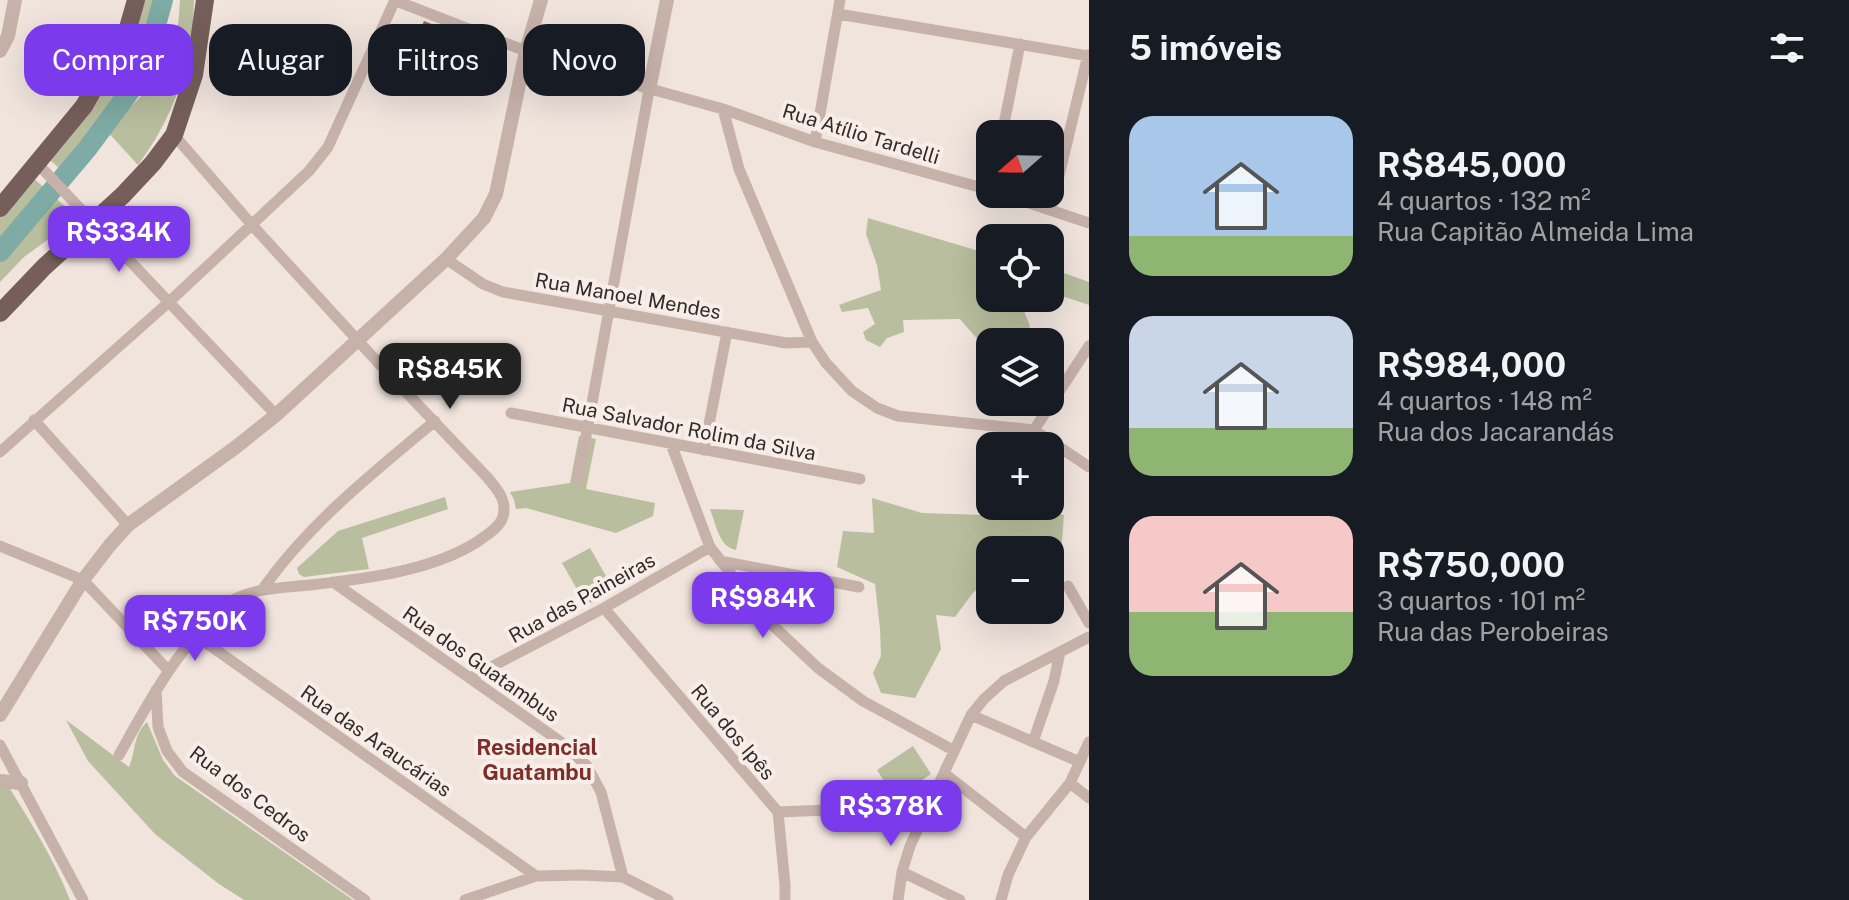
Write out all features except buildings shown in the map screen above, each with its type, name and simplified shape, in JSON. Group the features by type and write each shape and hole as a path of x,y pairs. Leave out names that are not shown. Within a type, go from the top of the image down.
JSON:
{"main road":[{"path":"0,208 40,166 84,106 128,28 136,0"},
{"path":"0,313 44,267 123,195 174,135 194,75 205,0"}],"street":[{"path":"0,51 8,36 15,0"},
{"path":"0,452 169,302 309,171 328,147 394,0"},
{"name":"Rua Atílio Tardelli","path":"394,0 523,50"},
{"path":"534,24 541,0"},
{"path":"578,480 667,0"},
{"path":"815,142 840,0"},
{"path":"838,14 1089,56 1051,209"},
{"path":"1005,120 1020,44"},
{"path":"0,715 83,580 128,525 276,415 446,259 484,218 496,194 523,65"},
{"name":"Rua Atílio Tardelli","path":"645,89 723,109 815,142 976,186"},
{"path":"723,109 739,169 812,342 826,363 852,391 877,408 898,416 1034,430 1089,467"},
{"path":"119,755 168,670 224,604 262,590 333,582 434,562 474,544 496,528 503,517 504,506 498,491 487,477 252,225 174,135"},
{"path":"40,166 276,415"},
{"path":"1048,208 1089,223"},
{"name":"Rua Manoel Mendes","path":"446,259 483,284 503,292 786,343 812,342"},
{"path":"704,450 727,332"},
{"path":"1034,430 1089,346"},
{"name":"Rua Salvador Rolim da Silva","path":"511,413 860,479"},
{"path":"34,420 128,525"},
{"path":"262,590 300,541 338,503 435,421"},
{"path":"671,444 710,547 766,619 818,668 863,701 953,750"},
{"path":"0,546 83,580 168,670"},
{"name":"Rua das Paineiras","path":"470,678 604,608 710,547"},
{"path":"720,561 859,587"},
{"path":"766,619 761,593 774,571"},
{"name":"Rua dos Guatambus","path":"333,582 561,742 587,766 601,792 623,877"},
{"path":"1068,586 1089,623"},
{"name":"Rua dos Ipês","path":"604,608 778,812"},
{"name":"Rua das Araucárias","path":"195,635 536,876"},
{"path":"898,900 910,846 971,715 1004,681 1089,637"},
{"path":"1033,742 1054,681 1060,652"},
{"name":"Rua dos Cedros","path":"156,689 158,727 167,751 183,772 365,900"},
{"path":"971,715 1080,762"},
{"path":"1001,900 1008,875 1026,837 1070,783 1089,742"},
{"path":"0,745 64,862 80,900"},
{"path":"944,773 1026,837"},
{"path":"0,781 21,783"},
{"path":"1070,783 1089,798"},
{"path":"785,900 778,812 927,806"},
{"path":"902,872 960,900"},
{"path":"465,900 536,876 582,875 623,877 668,900"}],"green space":[{"path":"140,0 170,0 165,24 126,24"},
{"path":"180,0 194,0 193,24 178,24"},
{"path":"84,96 135,96 92,134 61,170 48,158"},
{"path":"141,96 176,96 164,124 138,165 105,129"},
{"path":"31,176 70,211 72,222 24,257 0,282 0,214"},
{"path":"868,218 976,250 976,312 1024,312 1029,328 976,328 976,338 960,319 903,320 904,332 887,338 880,347 866,340 863,332 875,324 868,308 842,312 839,305 881,290 877,265 866,234"},
{"path":"1064,273 1089,282 1089,305 1064,297"},
{"path":"579,436 596,439 586,489 655,503 653,516 616,533 526,508 516,509 510,492 570,483"},
{"path":"445,497 448,509 362,538 369,569 304,577 299,574 297,568 338,531"},
{"path":"872,498 922,513 976,515 976,520 1064,520 1062,536 976,536 976,590 955,617 936,615 941,649 915,698 881,693 873,673 881,656 875,584 837,567 843,531 874,533"},
{"path":"710,509 744,510 736,550 722,540"},
{"path":"590,548 614,590 586,605 562,563"},
{"path":"66,720 129,767 137,737 147,722 163,760 175,776 353,900 244,900 155,834 88,761"},
{"path":"913,746 931,774 895,798 877,770"},
{"path":"0,782 7,784 33,826 70,900 0,900"}],"waterway":[{"path":"0,252 87,149 142,75 163,0"}],"district":[{"name":"Residencial Guatambu","path":"537,760"}]}
